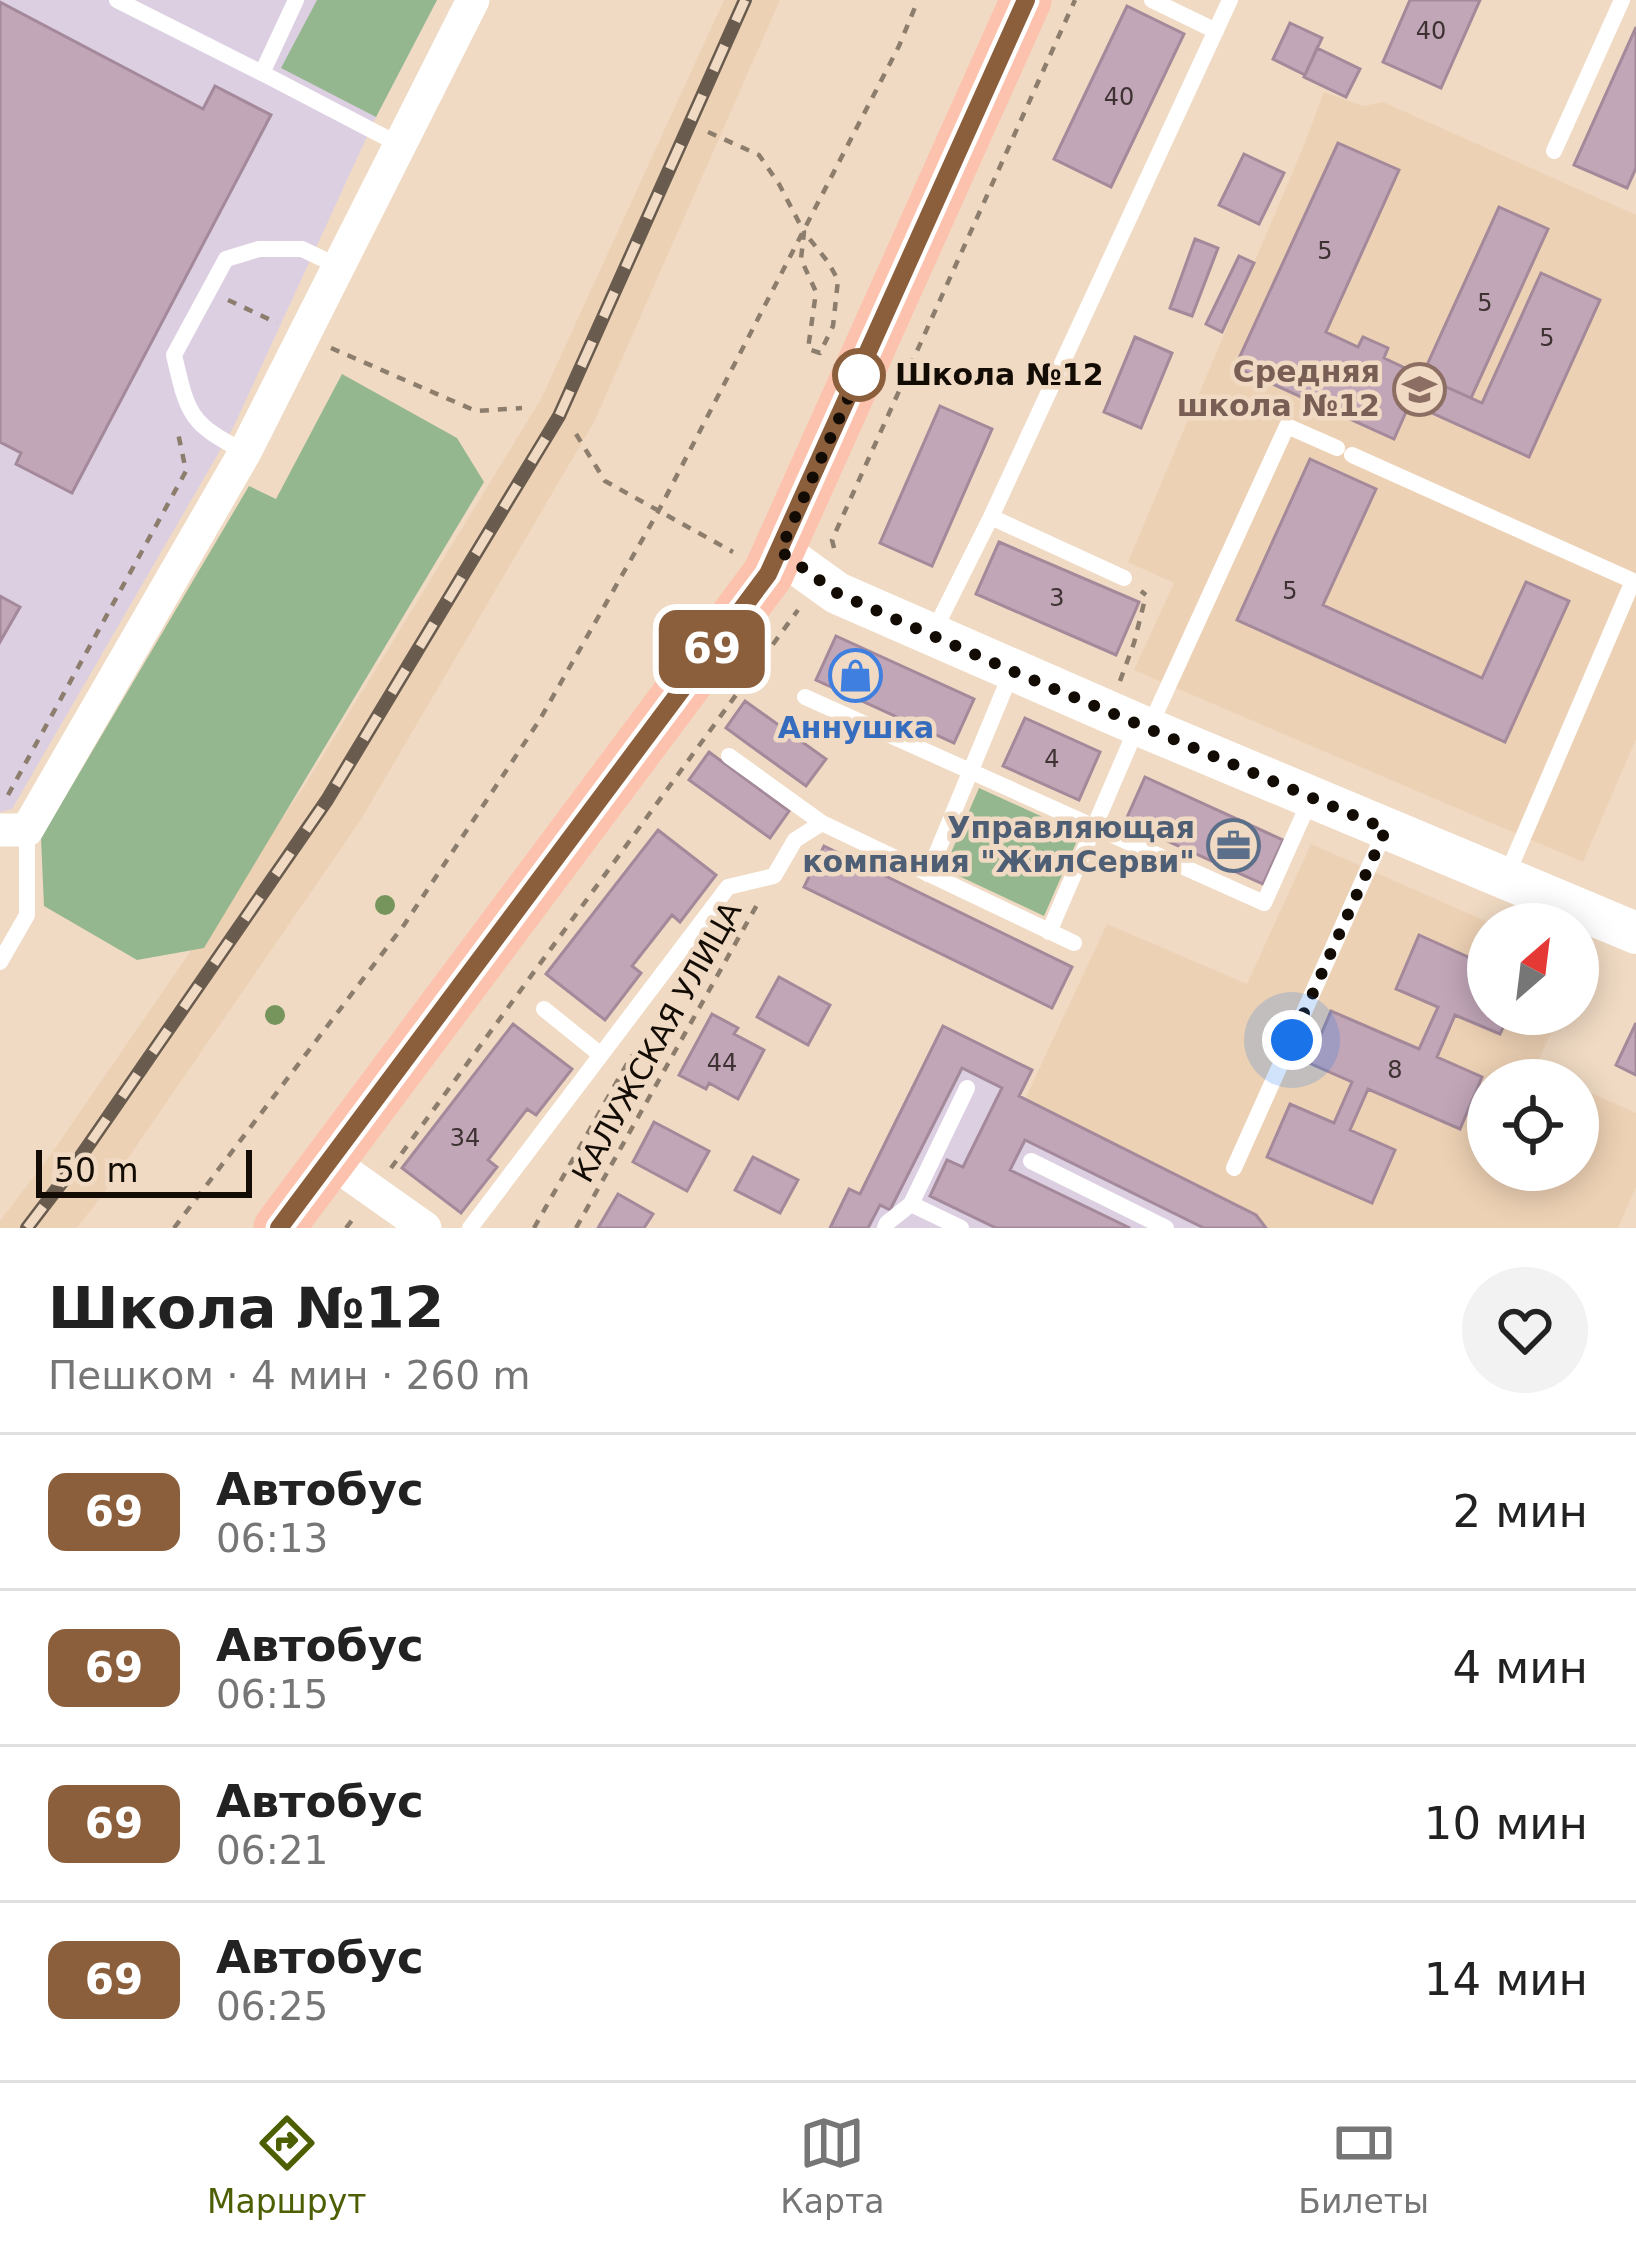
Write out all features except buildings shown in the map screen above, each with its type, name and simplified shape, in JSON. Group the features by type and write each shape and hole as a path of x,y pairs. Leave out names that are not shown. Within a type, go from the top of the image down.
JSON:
{"main road":[{"path":"278,1228 774,563 1026,0"}],"street":[{"path":"11,821 245,452 473,0"},
{"path":"774,563 1012,671 1150,718 1311,797 1636,933"},
{"path":"329,1160 425,1228"}],"lane":[{"path":"117,0 402,146"},
{"path":"262,73 296,0"},
{"path":"1152,0 1216,31"},
{"path":"933,634 1230,0"},
{"path":"1554,151 1622,0"},
{"path":"245,452 210,434 186,406 174,355 226,259 259,249 302,249 340,267"},
{"path":"1048,932 1287,426 1634,577 1505,878"},
{"path":"991,517 1124,578"},
{"path":"928,874 1012,671"},
{"path":"805,698 1264,903 1311,797"},
{"path":"729,756 822,823 1074,944"},
{"path":"0,962 26,915 11,821"},
{"path":"470,1228 728,887 774,875 795,840 822,823"},
{"path":"1234,1168 1386,829"},
{"path":"544,1009 601,1054"},
{"path":"885,1228 911,1204 967,1088"},
{"path":"1031,1161 1166,1228"},
{"path":"911,1204 961,1228"}],"path":[{"path":"174,1228 404,925 539,721 658,512 899,46 918,0"},
{"path":"837,556 832,539 1076,0"},
{"path":"709,132 759,155 838,280 833,326 820,353 808,349 816,292 801,259 804,232"},
{"path":"208,290 476,411 522,408"},
{"path":"11,821 11,788 186,471 178,432"},
{"path":"575,434 605,481 731,551 774,563"},
{"path":"1124,578 1146,595 1120,681 1150,718"},
{"name":"КАЛУЖСКАЯ УЛИЦА","path":"576,1228 774,875"}],"shaded area":[{"path":"0,0 437,0 376,117 233,428 12,809 0,812"},
{"path":"724,0 780,0 594,422 360,821 77,1228 0,1228 0,1221 305,785 541,399"},
{"name":"Средняя школа №12","path":"1324,92 1363,106 1383,102 1636,215 1636,739 1583,862 1134,670 1174,583 1128,562"},
{"path":"1311,844 1467,913 1467,1035 1550,1035 1539,1059 1467,1059 1467,1191 1599,1191 1599,1096 1636,1113 1636,1187 1618,1228 1266,1228 1255,1215 1025,1099 1107,924 1247,984"},
{"path":"943,1026 1032,1070 1019,1096 1255,1215 1266,1228 830,1228 849,1189 860,1193"}],"green space":[{"path":"317,0 437,0 376,117 281,68"},
{"path":"342,374 457,438 484,482 204,948 137,960 44,906 41,838 249,486 276,499"},
{"path":"979,788 1080,834 1044,916 944,869"}],"railway":[{"path":"27,1228 327,800 559,416 745,0"}],"bus line":[{"name":"69","path":"279,1228 768,574 1026,0"}],"place":[{"name":"Школа №12","path":"859,375"},
{"name":"Средняя школа №12","path":"1419,389"},
{"name":"Аннушка","path":"856,676"},
{"name":"Управляющая компания \"ЖилСерви\"","path":"1234,845"}],"route":[{"path":"859,375 862,367 780,551 837,593 1386,829 1292,1040"}]}
